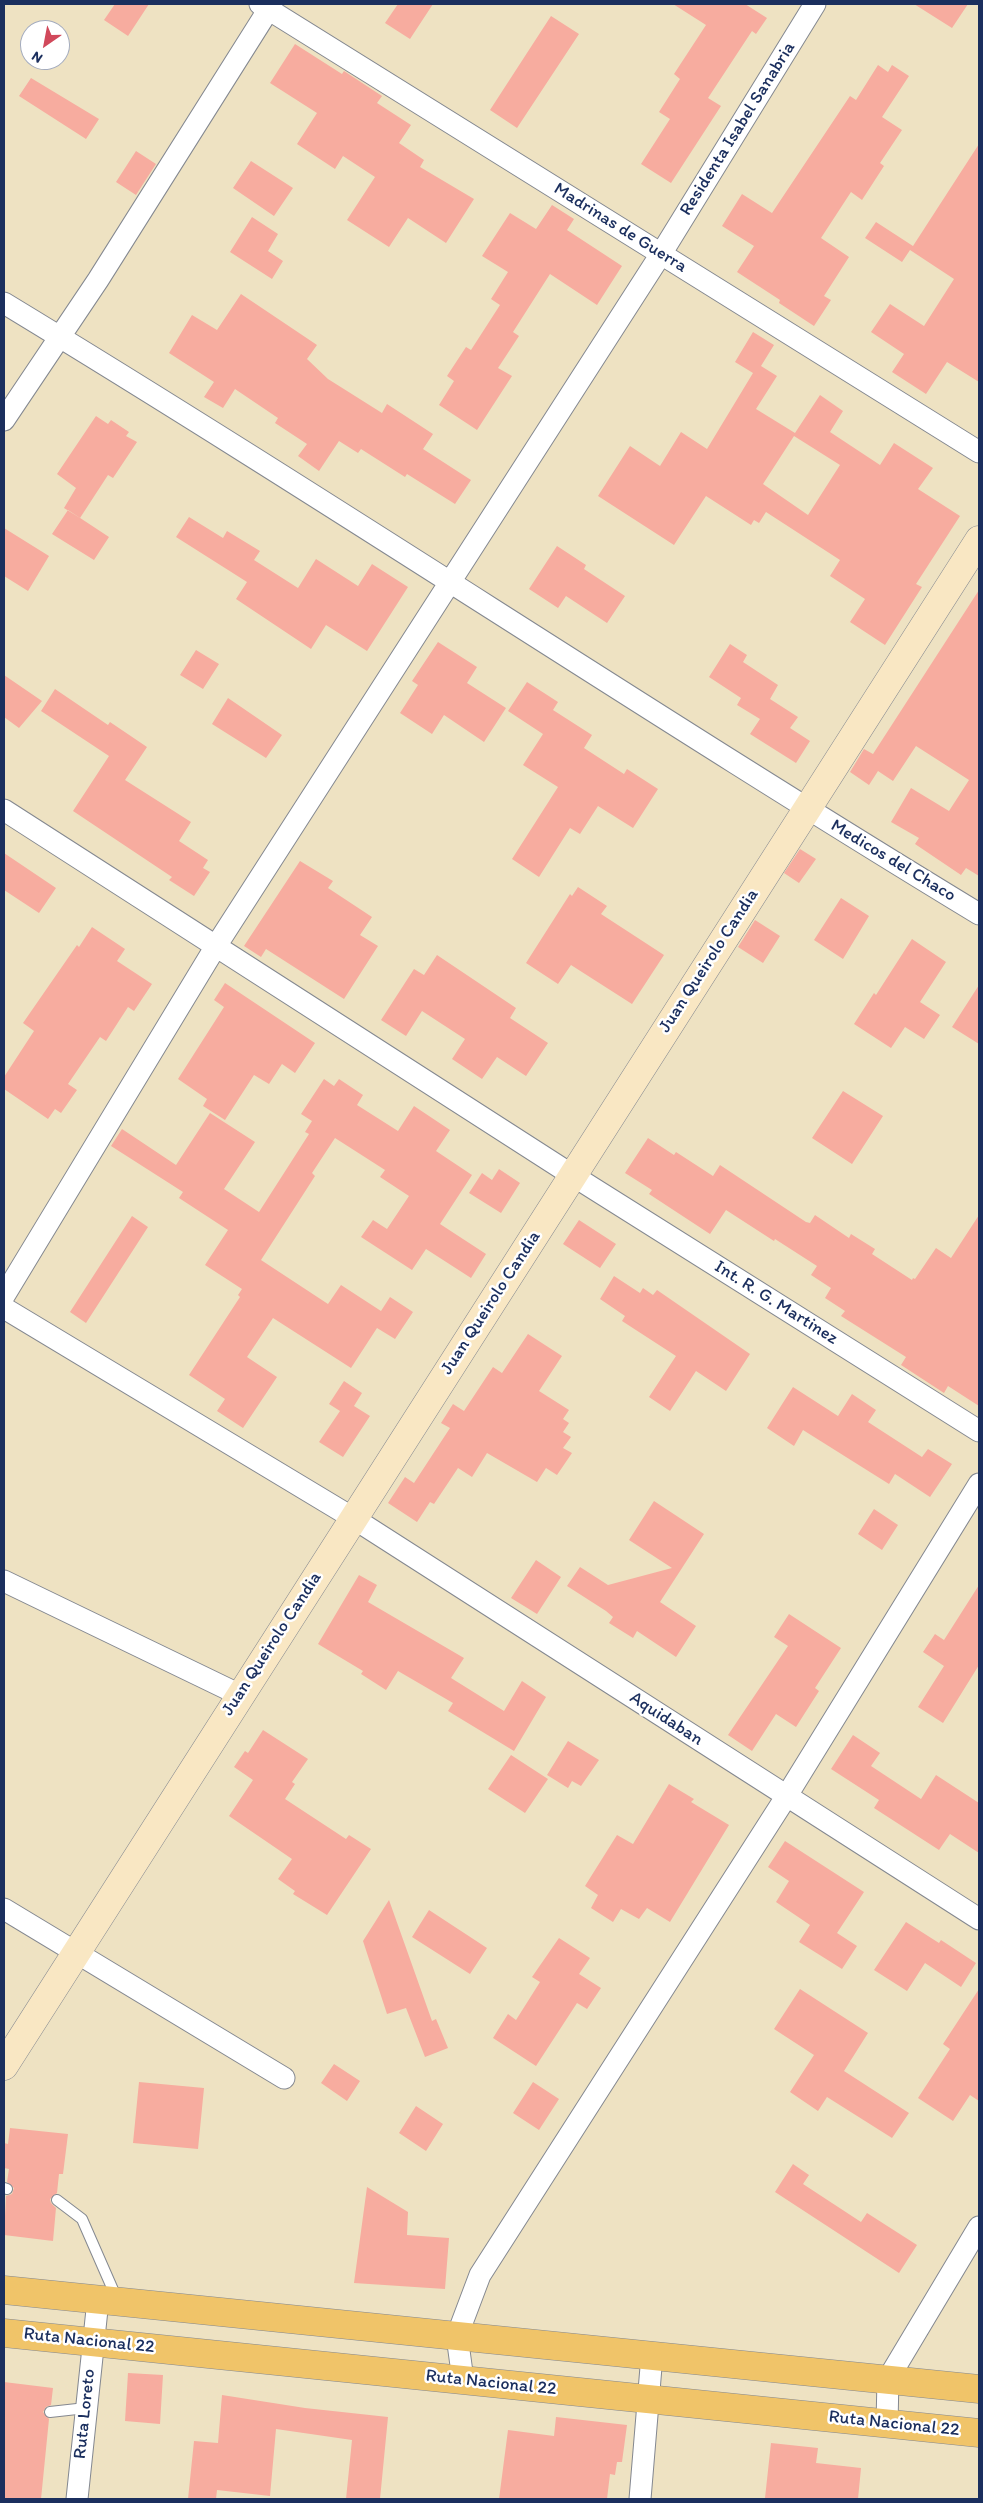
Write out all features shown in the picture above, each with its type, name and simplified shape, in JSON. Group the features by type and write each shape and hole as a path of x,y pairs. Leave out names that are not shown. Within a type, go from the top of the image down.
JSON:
{"highway":[{"path":"4,2290 979,2389"},
{"name":"Ruta Nacional 22","path":"4,2332 979,2433"}],"street":[{"name":"Residenta Isabel Sanabria","path":"4,1296 216,946 450,580 662,254 815,4"},
{"name":"Madrinas de Guerra","path":"267,6 979,452"},
{"path":"4,420 60,337 267,6"},
{"name":"Medicos del Chaco","path":"4,303 450,580 806,808 979,914"},
{"name":"Juan Queirolo Candia","path":"4,2066 979,540"},
{"name":"Int. R. G. Martinez","path":"4,810 572,1175 979,1432"},
{"name":"Aquidaban","path":"4,1308 353,1518 979,1919"},
{"path":"463,2380 458,2336 480,2275 786,1797 979,1484"},
{"path":"4,1581 240,1695"},
{"path":"4,1909 284,2078"},
{"path":"887,2424 888,2380 979,2227"},
{"name":"Ruta Loreto","path":"76,2499 93,2342 108,2301"},
{"path":"640,2499 652,2355"}],"lane":[{"path":"56,2200 82,2219 108,2301"},
{"path":"50,2412 86,2408"}],"building":[{"path":"115,4 149,4 128,36 104,20"},
{"path":"398,4 433,4 410,39 385,23"},
{"path":"673,4 745,4 767,18 756,34 752,31 708,98 721,106 671,183 641,164 670,119 659,112 680,79 674,74 706,25"},
{"path":"914,4 968,4 952,28"},
{"path":"551,16 579,34 517,128 490,110"},
{"path":"295,44 342,74 344,71 382,96 377,103 411,125 399,143 424,160 420,167 474,199 446,243 408,218 389,247 347,220 375,177 343,156 335,169 297,144 317,113 270,83"},
{"path":"878,65 888,72 892,65 909,76 882,117 902,130 880,163 884,166 862,200 851,192 821,238 849,257 824,296 831,300 814,326 779,303 780,300 737,272 754,246 722,226 742,194 772,213 850,96 856,100"},
{"path":"31,78 99,119 86,139 19,96"},
{"path":"979,144 979,382 947,362 926,394 892,372 904,354 871,332 890,304 924,326 954,279 910,250 902,262 865,238 876,222 913,246"},
{"path":"136,151 156,164 136,195 116,182"},
{"path":"251,161 293,188 274,216 233,188"},
{"path":"552,205 574,219 567,230 622,266 597,305 550,274 513,332 519,336 498,368 512,376 477,430 439,405 454,381 447,376 466,347 471,350 500,305 491,299 508,272 482,256 510,213 536,229"},
{"path":"252,217 278,234 268,251 283,261 272,279 230,252"},
{"path":"241,294 317,345 307,359 328,379 382,413 387,404 433,434 423,449 471,480 455,504 407,474 405,477 361,449 358,453 339,441 319,471 298,456 307,444 275,423 278,418 235,389 223,408 204,397 214,382 169,353 192,315 217,330"},
{"path":"753,332 774,345 761,366 777,376 756,409 795,433 820,395 843,411 830,432 880,465 894,443 933,468 918,489 960,516 916,584 922,587 885,645 850,622 865,599 830,576 840,560 766,512 759,523 754,520 751,525 706,496 674,545 598,496 630,446 660,466 681,432 707,449 753,373 735,362","holes":["794,436 840,465 808,515 763,484"]},
{"path":"96,416 108,424 111,420 129,432 126,436 137,442 113,478 108,475 80,518 64,508 76,488 57,474"},
{"path":"68,510 109,537 94,560 52,534"},
{"path":"189,517 223,538 227,531 260,551 254,560 298,588 316,559 358,586 372,564 408,587 367,651 326,625 311,649 236,599 247,582 176,537"},
{"path":"4,528 49,556 28,591 4,576"},
{"path":"557,546 586,565 584,569 625,596 607,623 566,596 558,608 529,589"},
{"path":"979,590 979,876 966,868 961,875 915,844 919,838 891,822 911,788 949,811 969,780 916,746 893,781 878,771 869,785 850,772 864,749 873,754"},
{"path":"438,642 477,667 467,683 506,708 484,742 444,715 432,734 400,713 418,685 412,681"},
{"path":"730,644 747,655 743,662 778,685 770,699 798,717 790,728 810,741 796,763 750,734 760,719 737,705 741,698 709,677"},
{"path":"196,650 219,664 203,689 180,675"},
{"path":"4,675 42,701 19,728 4,717"},
{"path":"527,682 558,702 553,710 592,735 584,748 624,774 627,769 658,789 633,828 598,806 580,834 570,828 539,877 512,859 558,787 523,765 543,734 508,711"},
{"path":"55,689 108,725 110,722 147,747 125,780 191,822 179,841 208,860 203,868 210,872 194,896 169,880 172,877 73,811 109,756 41,711"},
{"path":"228,698 282,735 266,758 212,724"},
{"path":"800,849 816,859 799,883 784,873"},
{"path":"4,853 56,888 39,913 4,890"},
{"path":"300,861 333,881 328,888 372,917 360,935 378,946 344,999 266,949 261,957 244,946"},
{"path":"578,887 607,906 601,914 664,955 632,1004 571,965 558,984 526,963 570,894 572,896"},
{"path":"841,898 869,916 843,959 814,940"},
{"path":"755,920 780,936 763,963 738,947"},
{"path":"92,927 125,949 117,961 152,984 134,1011 128,1007 106,1041 100,1037 68,1084 77,1090 61,1113 55,1109 48,1119 4,1089 4,1077 34,1031 23,1023 77,945 79,947"},
{"path":"912,939 946,962 920,1002 940,1015 924,1039 905,1027 891,1048 854,1024 874,993 876,995"},
{"path":"437,955 516,1008 510,1018 548,1043 526,1076 497,1057 482,1079 452,1059 465,1039 422,1011 406,1036 381,1020 414,969 424,975"},
{"path":"225,983 315,1043 295,1073 282,1064 269,1084 254,1075 225,1120 203,1106 207,1099 178,1079 224,1007 214,1000"},
{"path":"979,985 979,1044 952,1027"},
{"path":"324,1079 334,1086 339,1079 363,1095 357,1105 398,1131 414,1106 450,1130 436,1151 472,1175 440,1224 486,1254 471,1278 426,1249 412,1270 361,1237 373,1220 387,1229 409,1196 380,1177 385,1170 335,1138 312,1173 315,1176 261,1260 328,1304 341,1285 381,1311 390,1297 413,1312 395,1339 377,1328 351,1368 273,1318 247,1357 277,1377 243,1428 217,1411 225,1399 189,1375 240,1297 238,1295 242,1289 205,1265 228,1230 179,1198 183,1192 111,1146 122,1129 176,1165 210,1113 255,1142 224,1189 259,1212 309,1134 305,1132 312,1121 301,1114"},
{"path":"843,1091 883,1116 852,1164 812,1138"},
{"path":"648,1138 674,1155 676,1152 713,1176 720,1165 806,1222 810,1223 815,1215 849,1238 851,1234 875,1249 872,1254 912,1280 913,1278 915,1279 936,1248 951,1258 979,1215 979,1406 948,1386 944,1393 901,1365 906,1357 841,1316 845,1311 825,1298 831,1288 811,1275 817,1266 775,1239 774,1241 726,1210 710,1234 649,1194 652,1190 625,1173"},
{"path":"499,1169 520,1183 501,1213 469,1193 482,1173 492,1180"},
{"path":"132,1216 148,1227 86,1323 70,1312"},
{"path":"579,1220 616,1244 600,1268 563,1244"},
{"path":"614,1276 640,1293 643,1288 653,1295 657,1290 750,1354 726,1391 696,1371 670,1411 649,1397 676,1356 622,1321 625,1316 600,1299"},
{"path":"528,1334 562,1356 539,1391 569,1410 563,1419 569,1423 563,1432 571,1437 563,1448 572,1453 557,1475 546,1468 537,1482 487,1453 472,1477 458,1468 434,1504 430,1502 417,1522 388,1503 405,1477 414,1483 450,1428 441,1423 453,1404 464,1411 493,1367 502,1373"},
{"path":"344,1381 362,1393 354,1406 370,1416 343,1457 319,1442 340,1411 329,1404"},
{"path":"793,1387 838,1416 852,1394 876,1410 868,1422 922,1457 928,1449 952,1464 930,1497 895,1474 889,1484 803,1430 794,1446 767,1428"},
{"path":"654,1501 704,1534 660,1602 696,1626 676,1657 637,1631 633,1638 609,1623 613,1617 567,1586 580,1567 608,1585 672,1568 629,1540"},
{"path":"874,1509 898,1525 882,1550 858,1534"},
{"path":"536,1560 561,1577 537,1614 511,1598"},
{"path":"359,1575 377,1585 368,1602 464,1658 451,1678 504,1711 522,1681 546,1697 514,1751 448,1711 453,1703 398,1671 386,1690 361,1674 363,1671 318,1644"},
{"path":"979,1585 979,1665 943,1723 918,1707 944,1666 923,1652 935,1634 944,1640"},
{"path":"789,1614 841,1648 815,1688 819,1691 796,1727 776,1714 752,1751 728,1735 788,1646 774,1637"},
{"path":"263,1730 308,1759 292,1782 295,1784 285,1799 346,1839 349,1835 371,1849 327,1915 293,1894 295,1891 278,1879 292,1859 229,1816 253,1780 234,1767 245,1751 248,1753"},
{"path":"853,1735 880,1753 871,1766 921,1799 936,1775 979,1803 979,1853 950,1834 939,1850 874,1808 879,1800 831,1769"},
{"path":"568,1741 599,1760 581,1786 572,1781 568,1788 547,1775"},
{"path":"511,1755 548,1779 525,1813 488,1789"},
{"path":"669,1784 694,1799 691,1802 729,1825 670,1922 647,1908 639,1919 621,1909 613,1922 591,1908 598,1895 585,1886 617,1835 633,1844"},
{"path":"785,1841 864,1892 837,1933 857,1946 842,1969 799,1942 810,1925 776,1902 789,1881 768,1867"},
{"path":"389,1900 432,2021 436,2019 448,2048 425,2057 406,2008 387,2014 363,1941"},
{"path":"429,1910 487,1948 470,1974 412,1937"},
{"path":"906,1922 939,1943 941,1940 976,1963 961,1987 925,1963 907,1991 874,1970"},
{"path":"559,1938 590,1958 579,1974 601,1988 587,2009 577,2003 536,2066 493,2038 508,2014 516,2020 540,1982 532,1977"},
{"path":"800,1989 868,2033 844,2071 909,2113 892,2138 827,2097 818,2111 790,2092 814,2055 774,2029"},
{"path":"979,1989 979,2101 970,2095 953,2121 918,2098 950,2049 943,2044"},
{"path":"334,2064 360,2081 347,2101 321,2083"},
{"path":"139,2082 204,2088 198,2149 133,2143"},
{"path":"533,2082 559,2099 539,2130 513,2113"},
{"path":"416,2106 443,2124 426,2151 399,2133"},
{"path":"10,2128 68,2134 63,2174 59,2174 57,2193 50,2199 56,2208 53,2241 4,2235 6,2196 12,2194 14,2188 7,2182 9,2169 4,2168 4,2143 8,2144"},
{"path":"793,2164 809,2175 803,2184 861,2222 867,2213 917,2245 899,2273 775,2192"},
{"path":"367,2187 408,2212 407,2235 449,2238 445,2289 354,2283"},
{"path":"128,2373 163,2375 160,2424 125,2421"},
{"path":"4,2382 53,2388 51,2405 46,2407 43,2412 49,2419 41,2499 4,2499"},
{"path":"222,2395 305,2408 388,2417 380,2499 346,2499 352,2440 276,2429 270,2496 217,2490 216,2499 188,2499 194,2441 218,2443"},
{"path":"556,2417 627,2425 622,2462 617,2462 615,2475 610,2474 607,2499 499,2499 508,2430 554,2436"},
{"path":"771,2443 818,2448 816,2463 861,2468 858,2499 765,2498"}]}
